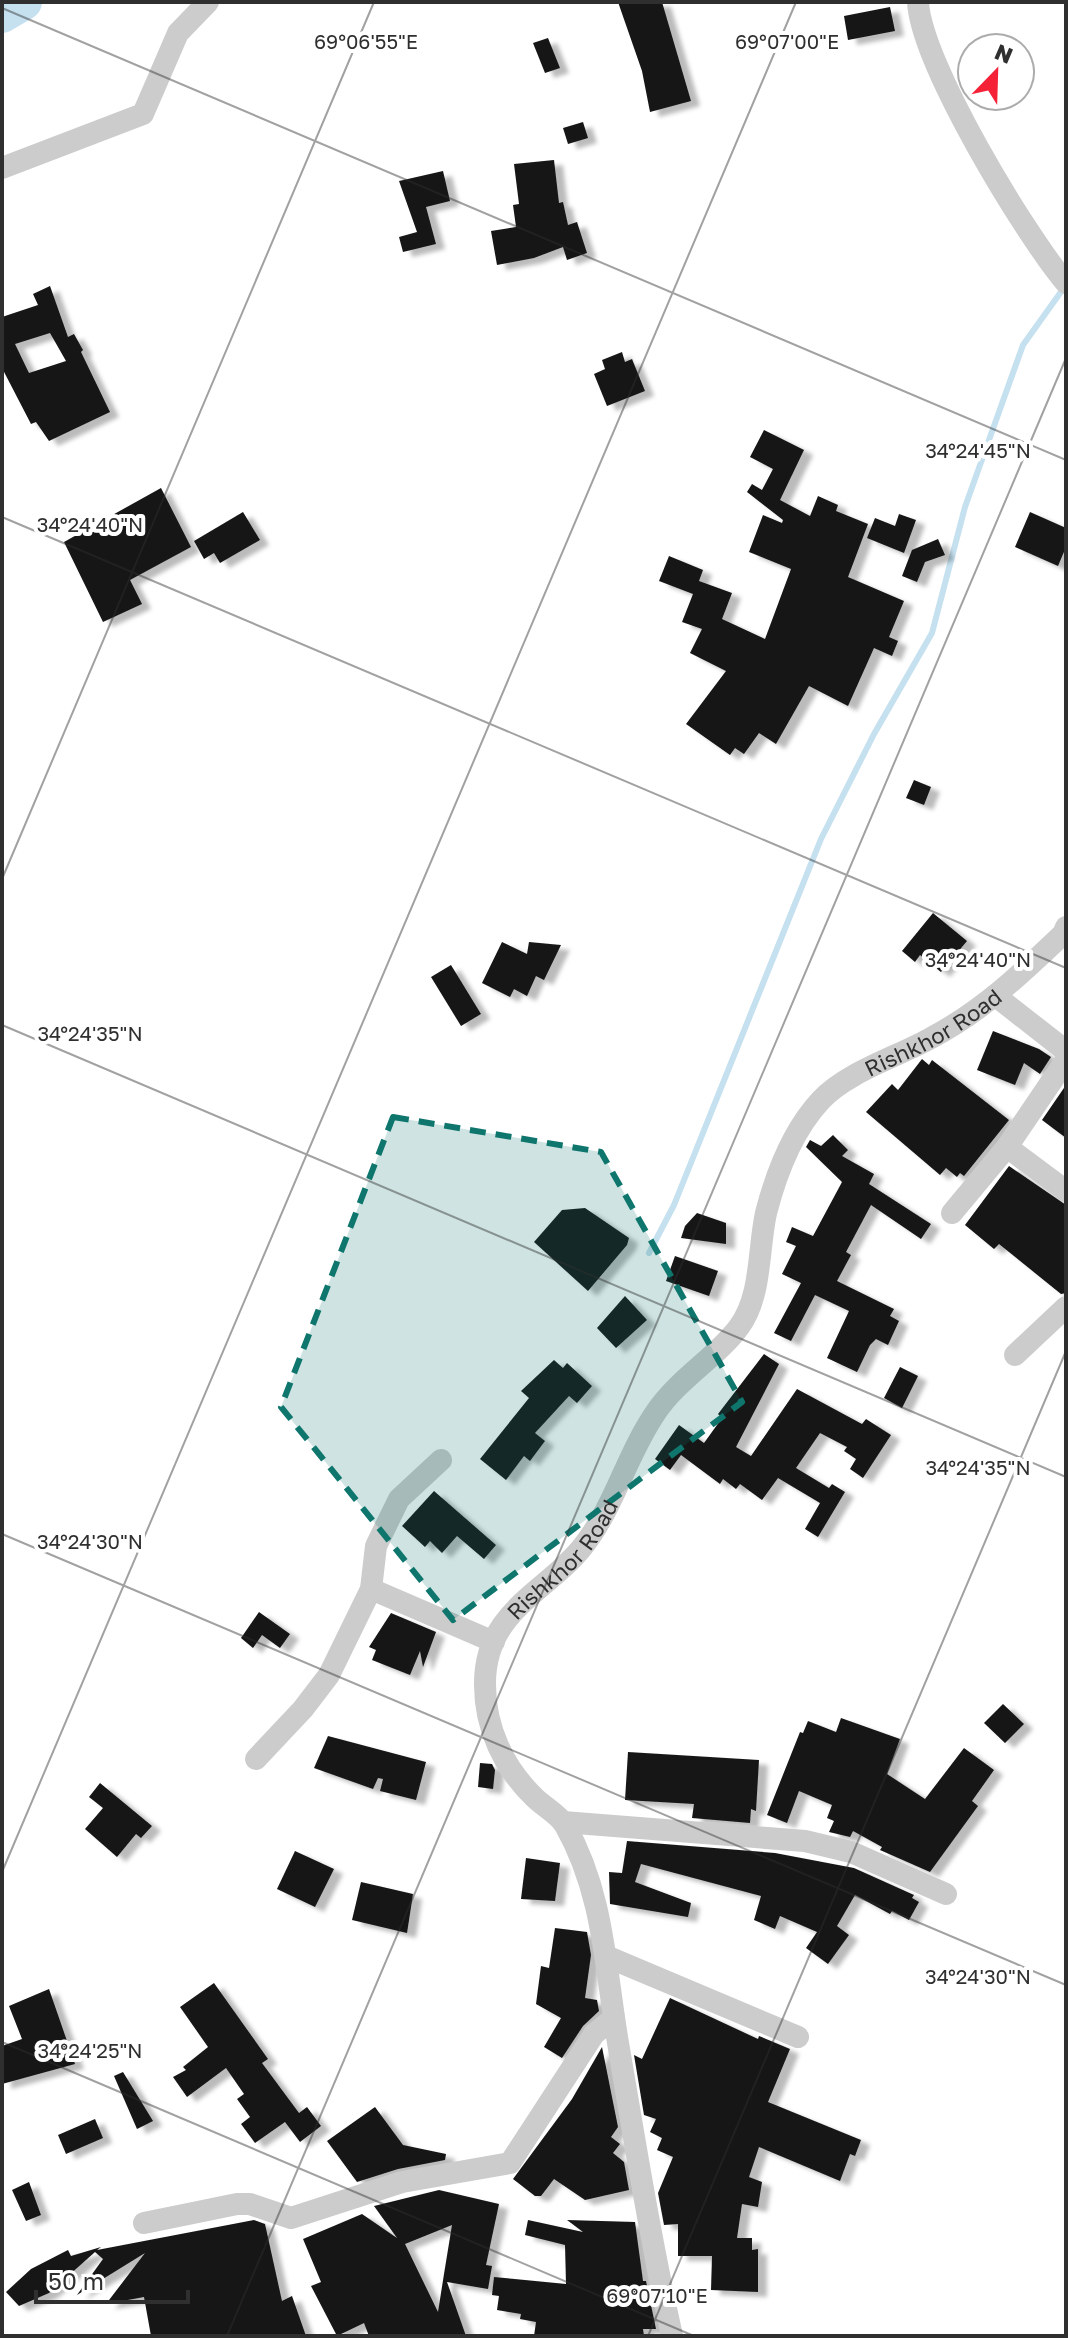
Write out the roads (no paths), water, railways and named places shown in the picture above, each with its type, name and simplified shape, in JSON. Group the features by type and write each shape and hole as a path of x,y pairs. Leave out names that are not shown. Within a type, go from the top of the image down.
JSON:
{"street":[{"path":"2,168 143,114 178,33 208,2"},
{"path":"918,2 919,22 967,124 1044,256 1066,283"},
{"name":"Rishkhor Road","path":"672,2336 649,2229 599,1907 563,1822 508,1771 491,1725 484,1683 494,1642 504,1622 536,1587 583,1547 604,1513 631,1450 659,1407 740,1326 757,1280 766,1212 792,1140 823,1098 997,997 1063,934 1066,927"},
{"path":"997,997 1066,1051"},
{"path":"952,1213 1007,1147 1066,1060"},
{"path":"1007,1147 1066,1191"},
{"path":"1015,1355 1066,1307"},
{"path":"256,1759 303,1709 329,1675 371,1589 376,1546 399,1499 441,1460"},
{"path":"371,1589 494,1642"},
{"path":"563,1822 805,1841 851,1852 946,1894"},
{"path":"608,1957 798,2037"},
{"path":"144,2223 237,2204 250,2204 291,2218 402,2182 510,2163 594,2034 614,2018"}],"waterway":[{"path":"2,15 24,2"},
{"path":"649,1253 674,1205 821,839 874,734 932,633 965,507 1023,345 1063,289"}]}
